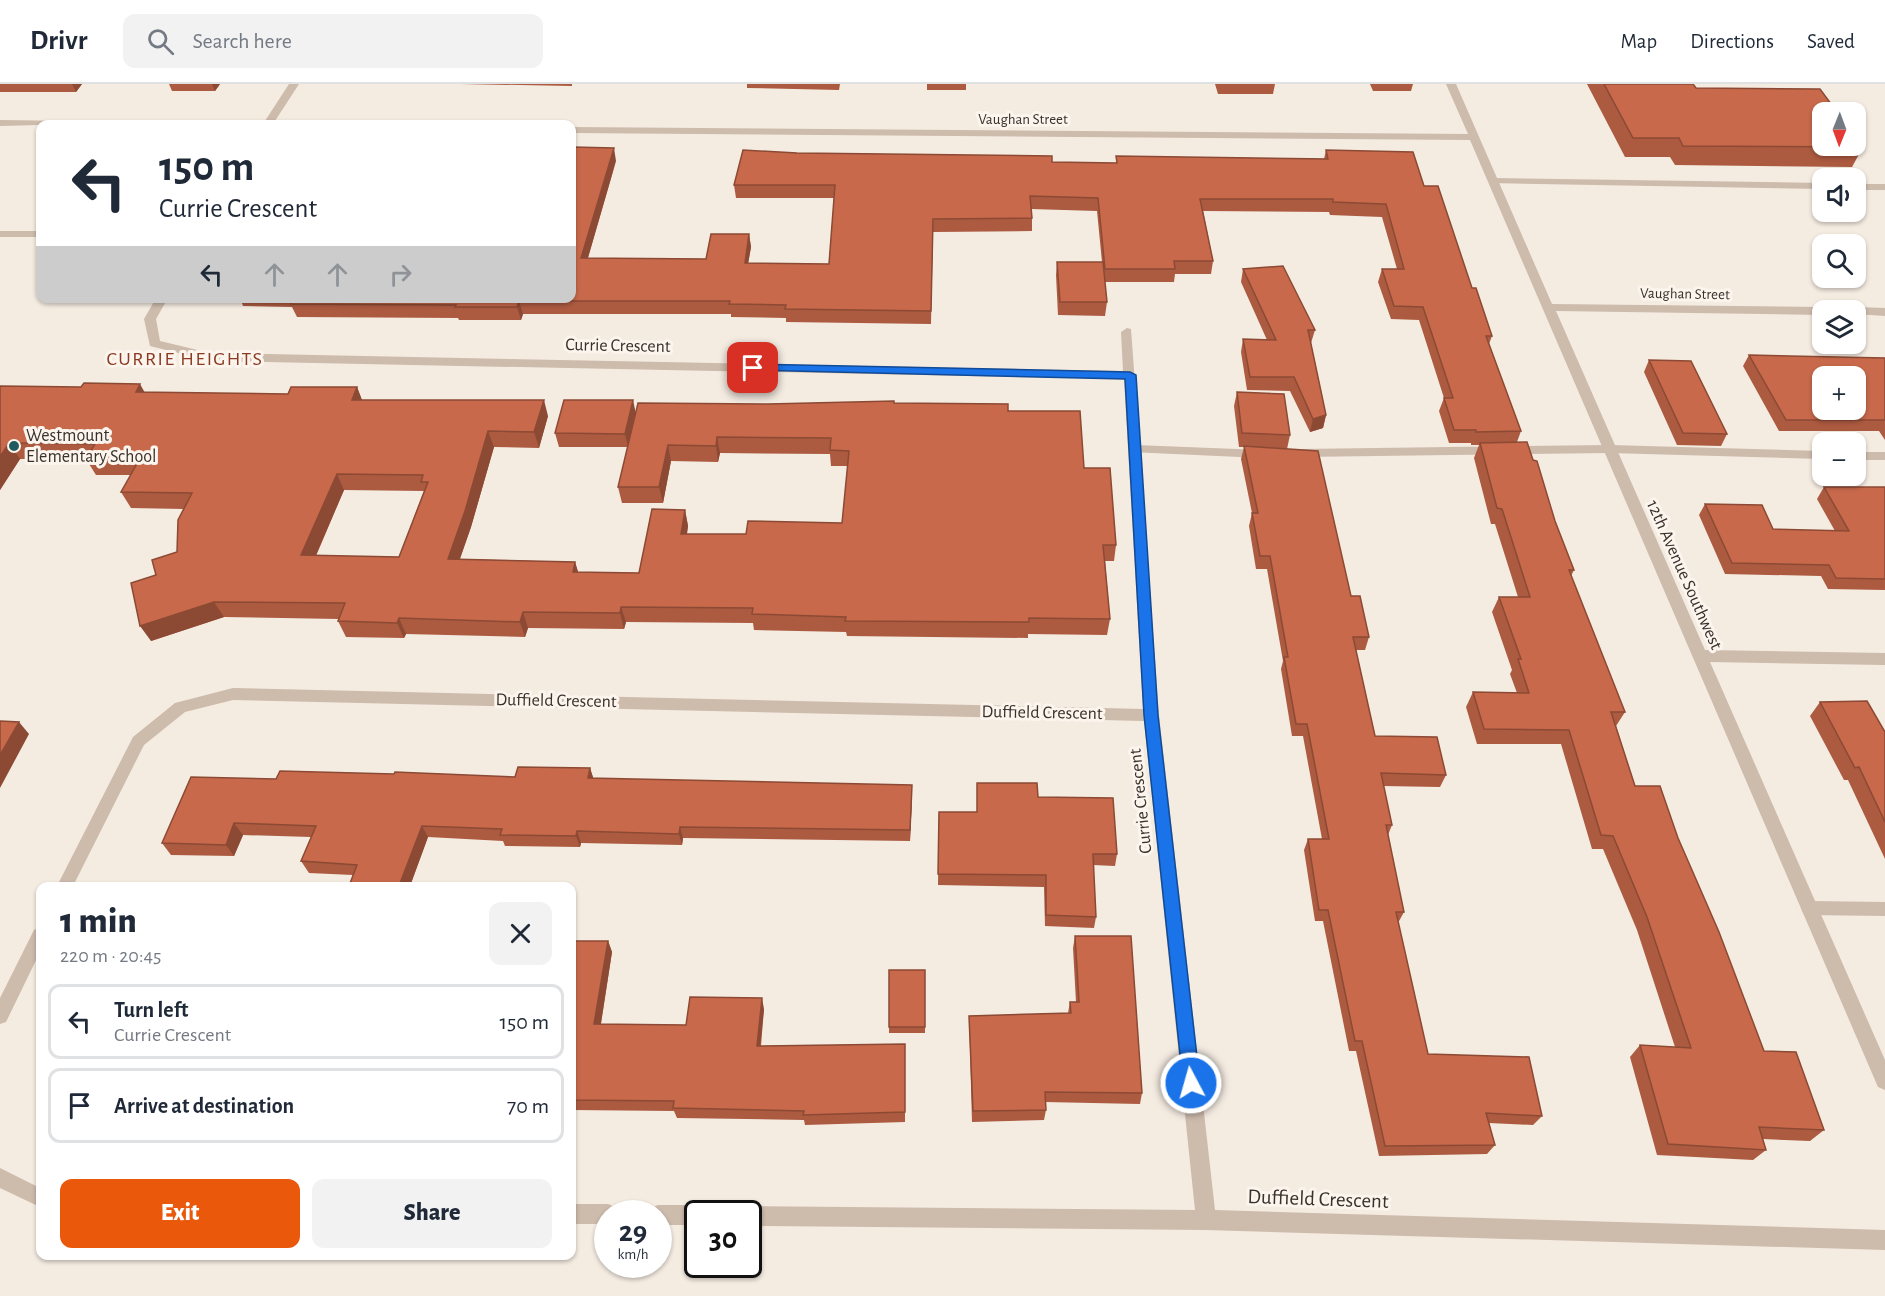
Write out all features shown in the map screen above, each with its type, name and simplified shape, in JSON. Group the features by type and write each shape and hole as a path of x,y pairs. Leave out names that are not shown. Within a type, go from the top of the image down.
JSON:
{"street":[{"path":"271,120 294,84"},
{"name":"12th Avenue Southwest","path":"1451,84 1885,1081"},
{"path":"0,123 36,123"},
{"name":"Vaughan Street","path":"576,130 1474,137"},
{"path":"1493,181 1812,186"},
{"path":"1866,187 1885,187"},
{"path":"0,234 36,234"},
{"name":"Currie Crescent","path":"159,303 150,319 154,343 210,357 1130,375"},
{"name":"Vaughan Street","path":"1548,308 1812,311"},
{"path":"1866,311 1885,312"},
{"name":"Currie Crescent","path":"1127,332 1151,715 1206,1220"},
{"path":"1135,449 1282,455 1610,449 1812,455"},
{"path":"1866,456 1885,456"},
{"path":"1700,656 1885,659"},
{"name":"Duffield Crescent","path":"67,882 138,741 180,707 233,694 1151,715"},
{"path":"1809,908 1885,909"},
{"path":"0,1016 36,943"},
{"path":"0,1178 36,1196"},
{"path":"576,1214 594,1214"},
{"name":"Duffield Crescent","path":"762,1216 1206,1220 1885,1240"}],"building":[{"path":"1604,84 1693,84 1696,88 1820,89 1830,102 1812,102 1812,147 1683,146 1679,138 1633,138"},
{"path":"576,147 614,148 581,258 706,259 711,234 749,234 745,263 829,264 835,185 734,185 743,150 797,153 1052,156 1052,162 1117,163 1116,156 1328,159 1326,150 1413,152 1424,186 1438,186 1472,288 1476,288 1492,336 1486,336 1521,431 1454,430 1444,398 1453,398 1423,307 1394,306 1382,269 1404,269 1386,204 1333,202 1333,199 1200,199 1213,261 1174,261 1175,269 1105,269 1098,198 1030,196 1032,218 933,219 931,311 785,309 786,305 729,304 730,301 576,301"},
{"path":"1057,262 1103,262 1107,302 1060,302"},
{"path":"1283,266 1315,330 1308,330 1326,415 1313,419 1294,377 1250,377 1243,339 1276,340 1243,269"},
{"path":"292,303 518,303 517,307"},
{"path":"1749,355 1885,358 1885,420 1866,420 1866,366 1812,366 1812,420 1786,420"},
{"path":"1649,360 1691,361 1727,434 1683,433"},
{"path":"84,383 140,384 136,392 288,394 291,387 357,387 352,400 544,400 534,432 488,431 465,511 448,559 575,562 573,572 639,573 652,509 685,510 681,534 746,534 748,521 842,523 849,451 830,450 831,438 717,437 716,446 668,445 659,487 618,487 638,403 768,404 894,401 894,403 1008,404 1008,411 1080,411 1084,468 1110,468 1116,545 1103,545 1110,619 1029,618 1029,622 845,621 846,617 752,614 753,608 621,607 620,613 523,612 520,622 399,618 397,623 338,621 345,603 214,602 140,626 131,583 156,575 152,560 177,552 178,520 192,493 121,492 139,460 86,459 95,444 9,443 0,457 0,386 81,387","holes":["337,474 423,475 421,482 428,482 399,557 301,555"]},
{"path":"1237,392 1284,394 1290,435 1242,433"},
{"path":"564,400 633,400 625,434 555,433"},
{"path":"1527,442 1533,460 1537,461 1555,521 1574,570 1569,570 1625,712 1611,712 1635,786 1660,786 1678,838 1719,932 1764,1051 1796,1052 1824,1130 1759,1127 1766,1150 1668,1144 1640,1045 1691,1048 1647,917 1613,836 1601,835 1569,730 1484,729 1473,692 1529,693 1518,659 1521,659 1499,597 1530,597 1502,509 1497,508 1480,443"},
{"path":"1244,446 1318,451 1351,596 1360,596 1369,637 1353,637 1375,736 1437,737 1446,775 1381,773 1392,825 1386,825 1404,912 1396,912 1428,1054 1529,1057 1542,1116 1486,1113 1495,1145 1385,1146 1362,1041 1355,1041 1328,910 1319,910 1308,839 1329,839 1307,724 1296,724 1284,657 1288,657 1270,556 1260,556 1252,513 1258,513"},
{"path":"1824,487 1885,487 1885,579 1836,578 1829,565 1732,563 1705,504 1762,505 1773,529 1849,531"},
{"path":"1867,701 1885,732 1885,822 1859,767 1855,768 1820,702"},
{"path":"0,721 19,722 0,755"},
{"path":"518,767 590,768 588,778 912,785 910,830 680,827 679,834 577,831 576,836 500,835 502,829 422,826 401,882 351,882 357,865 301,861 316,826 234,823 226,845 162,843 191,777 276,779 280,771 394,774 395,772 515,777"},
{"path":"977,783 1037,783 1038,797 1113,798 1117,854 1093,854 1096,917 1046,915 1046,875 938,874 939,812 977,812"},
{"path":"1075,936 1131,936 1142,1093 1045,1092 1046,1110 973,1111 969,1016 1071,1013 1070,1002 1079,1002"},
{"path":"576,941 608,941 594,1024 686,1025 690,997 762,998 757,1046 905,1044 905,1112 803,1115 804,1111 673,1108 674,1101 576,1100"},
{"path":"889,970 925,970 925,1027 889,1027"}],"place":[{"name":"Westmount Elementary School","path":"14,446"}],"district":[{"name":"CURRIE HEIGHTS","path":"185,359"}],"route":[{"path":"753,368 1130,375 1151,715 1191,1083"}]}
